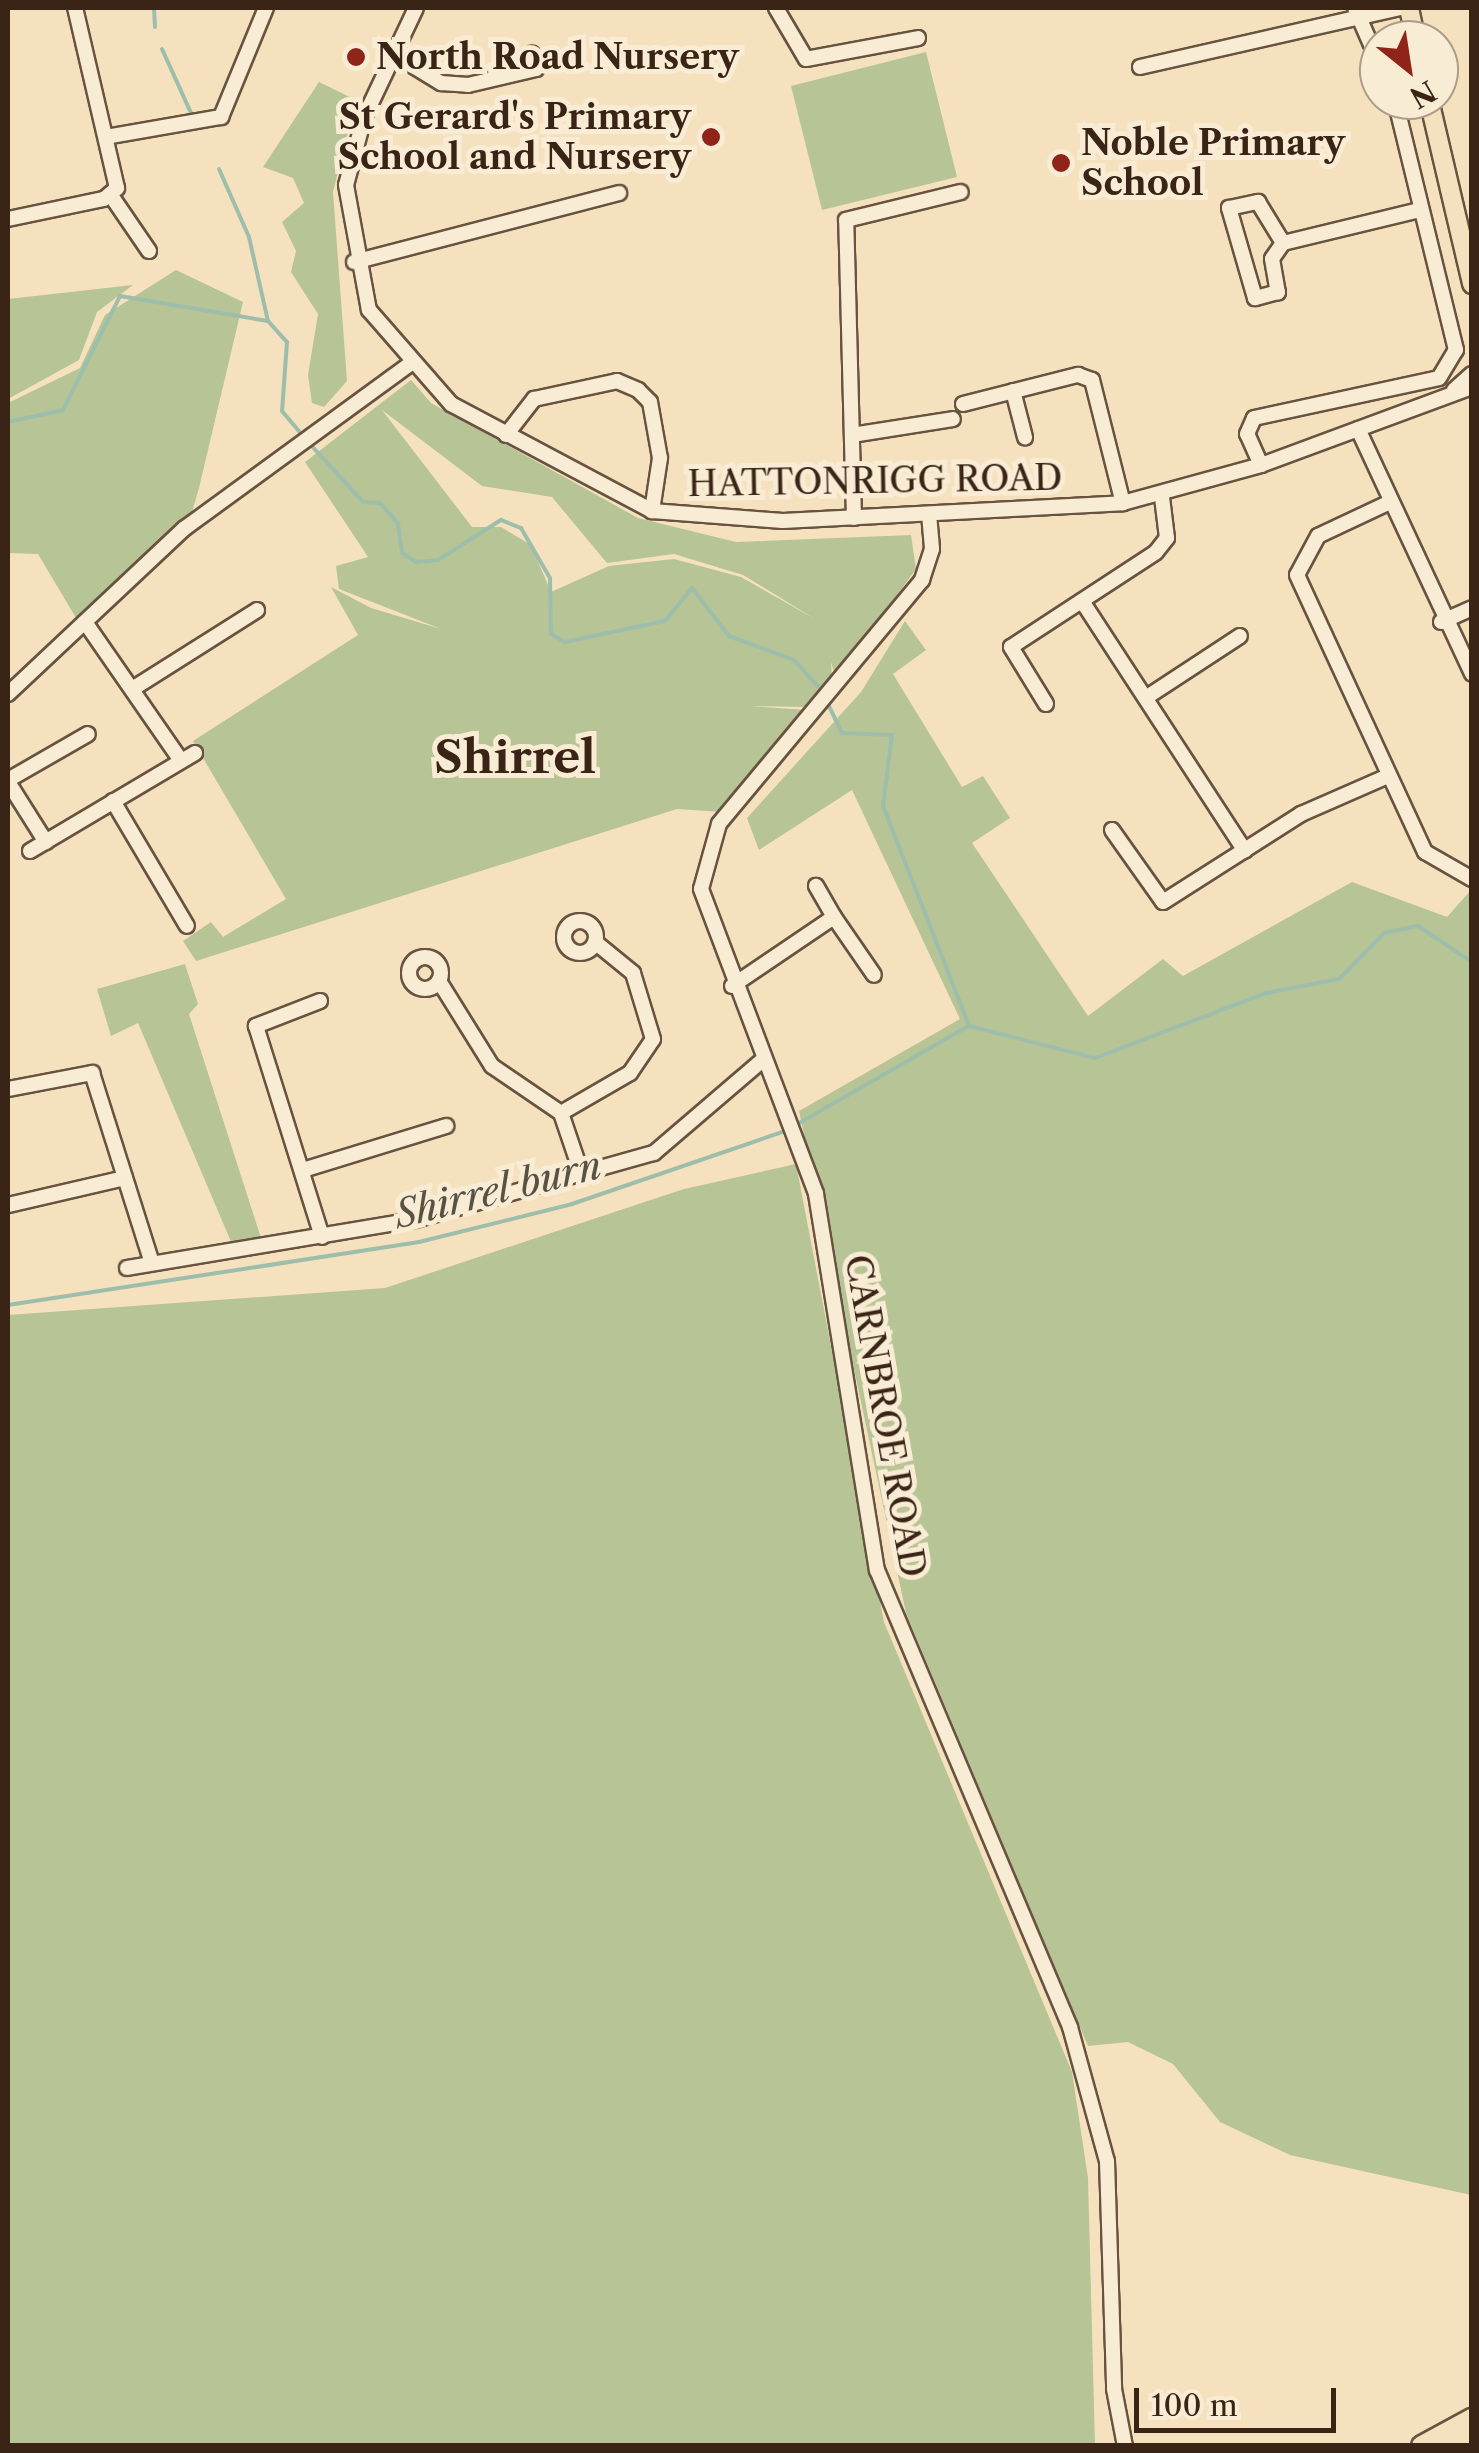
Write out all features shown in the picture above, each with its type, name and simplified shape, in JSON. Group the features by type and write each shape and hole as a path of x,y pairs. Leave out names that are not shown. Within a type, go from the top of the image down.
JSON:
{"highway":[{"path":"1422,2446 1472,2418"},
{"path":"1452,2446 1472,2436"}],"main road":[{"path":"1434,120 1472,284"}],"street":[{"path":"8,219 110,194 117,188 75,8"},
{"path":"106,138 221,117 266,8"},
{"name":"HATTONRIGG ROAD","path":"416,8 397,56 364,118 346,185 354,262 377,325 450,404 652,511 716,521 854,518 1123,503 1162,497 1261,465 1472,387"},
{"path":"776,8 806,59 918,38"},
{"path":"1140,67 1356,13 1400,8"},
{"path":"397,56 441,83 468,85 536,68 532,54"},
{"path":"1261,465 1247,434 1254,418 1440,378 1456,350 1399,120"},
{"path":"854,518 846,220 961,192"},
{"path":"354,262 618,193"},
{"path":"110,194 149,251"},
{"path":"1283,243 1258,202 1229,208 1255,298 1278,292 1272,259 1283,243 1419,210"},
{"path":"8,694 185,528 410,364"},
{"name":"HATTONRIGG ROAD","path":"1453,391 1472,374"},
{"path":"963,404 1078,375 1092,380 1123,503"},
{"path":"506,435 534,399 617,381 638,390 650,402 660,458 652,511"},
{"path":"1013,391 1025,437"},
{"path":"852,434 953,418"},
{"path":"1358,429 1440,622 1472,674"},
{"path":"1046,704 1010,647 1156,552 1168,528 1162,497"},
{"path":"1388,503 1318,536 1297,576 1424,852 1472,879"},
{"name":"CARNBROE ROAD","path":"929,514 932,549 922,580 719,824 700,871 732,986 816,1194 877,1570 1070,2027 1107,2161 1114,2389 1126,2446"},
{"path":"1082,600 1245,851"},
{"path":"1440,622 1472,608"},
{"path":"137,686 256,610"},
{"path":"30,851 188,756 85,622"},
{"path":"1147,696 1240,636"},
{"path":"46,842 8,781 88,734"},
{"path":"1112,830 1156,902 1388,776"},
{"path":"113,801 187,926"},
{"path":"816,886 874,974"},
{"path":"732,986 834,917"},
{"path":"562,1113 630,1073 652,1039 632,972 595,942"},
{"path":"439,981 492,1066 562,1113 582,1175"},
{"path":"320,1000 256,1019 322,1237"},
{"path":"127,1268 322,1237 582,1175 666,1147 760,1062"},
{"path":"8,1089 88,1068 152,1262"},
{"path":"303,1170 446,1126"},
{"path":"8,1205 125,1178"}],"green space":[{"path":"926,52 957,177 822,210 791,86"},
{"path":"319,82 356,100 333,192 347,381 324,407 312,403 308,375 318,314 291,272 296,251 282,222 304,203 293,178 263,167"},
{"path":"176,270 243,302 199,488 186,533 82,628 38,554 8,553 8,403 80,368 105,315"},
{"path":"133,285 97,312 79,360 8,399 8,299"},
{"path":"411,380 431,403 638,518 736,542 911,535 916,569 836,679 831,662 832,678 809,707 749,706 808,710 722,812 677,809 196,961 183,941 211,922 223,937 286,899 193,741 358,635 331,587 371,608 441,629 339,589 336,566 368,557 305,462","holes":["382,410 482,486 552,497 607,563 674,554 743,575 815,619 741,577 674,559 609,566 551,592 531,545 501,527 472,527"]},
{"path":"905,621 926,650 893,674 962,787 983,776 1010,818 972,843 1088,1016 1163,959 1183,976 1352,882 1447,917 1471,890 1471,2195 1290,2155 1220,2122 1173,2064 1128,2042 1088,2046 906,1613 799,1111 960,1019 852,790 759,850 747,818 861,692"},
{"path":"185,964 198,1004 189,1014 261,1238 232,1244 138,1023 111,1036 97,989"},
{"path":"796,1164 884,1622 1072,2072 1088,2178 1095,2445 8,2446 8,1315 385,1288 684,1189"}],"waterway":[{"path":"154,8 155,27"},
{"path":"162,49 192,115"},
{"path":"219,169 249,237 268,321"},
{"name":"Shirrel burn","path":"8,422 63,410 120,296 268,321 287,342 282,411 302,435"},
{"name":"Shirrel burn","path":"308,442 363,502 380,503 398,524 402,553 416,562 438,560 501,520 521,528 550,578 551,634 565,642 665,621 692,588 729,636 794,660 822,691"},
{"name":"Shirrel burn","path":"826,700 842,733 892,735 883,806 969,1026 1095,1058 1266,993 1339,979 1384,933 1418,926 1472,962"},
{"path":"794,1126 967,1027"},
{"name":"Shirrel burn","path":"8,1305 419,1242 572,1204 785,1131"}],"place":[{"name":"North Road Nursery","path":"356,57"},
{"name":"St Gerard's Primary School and Nursery","path":"711,137"},
{"name":"Noble Primary School","path":"1061,163"}],"district":[{"name":"Shirrel","path":"515,758"}]}
